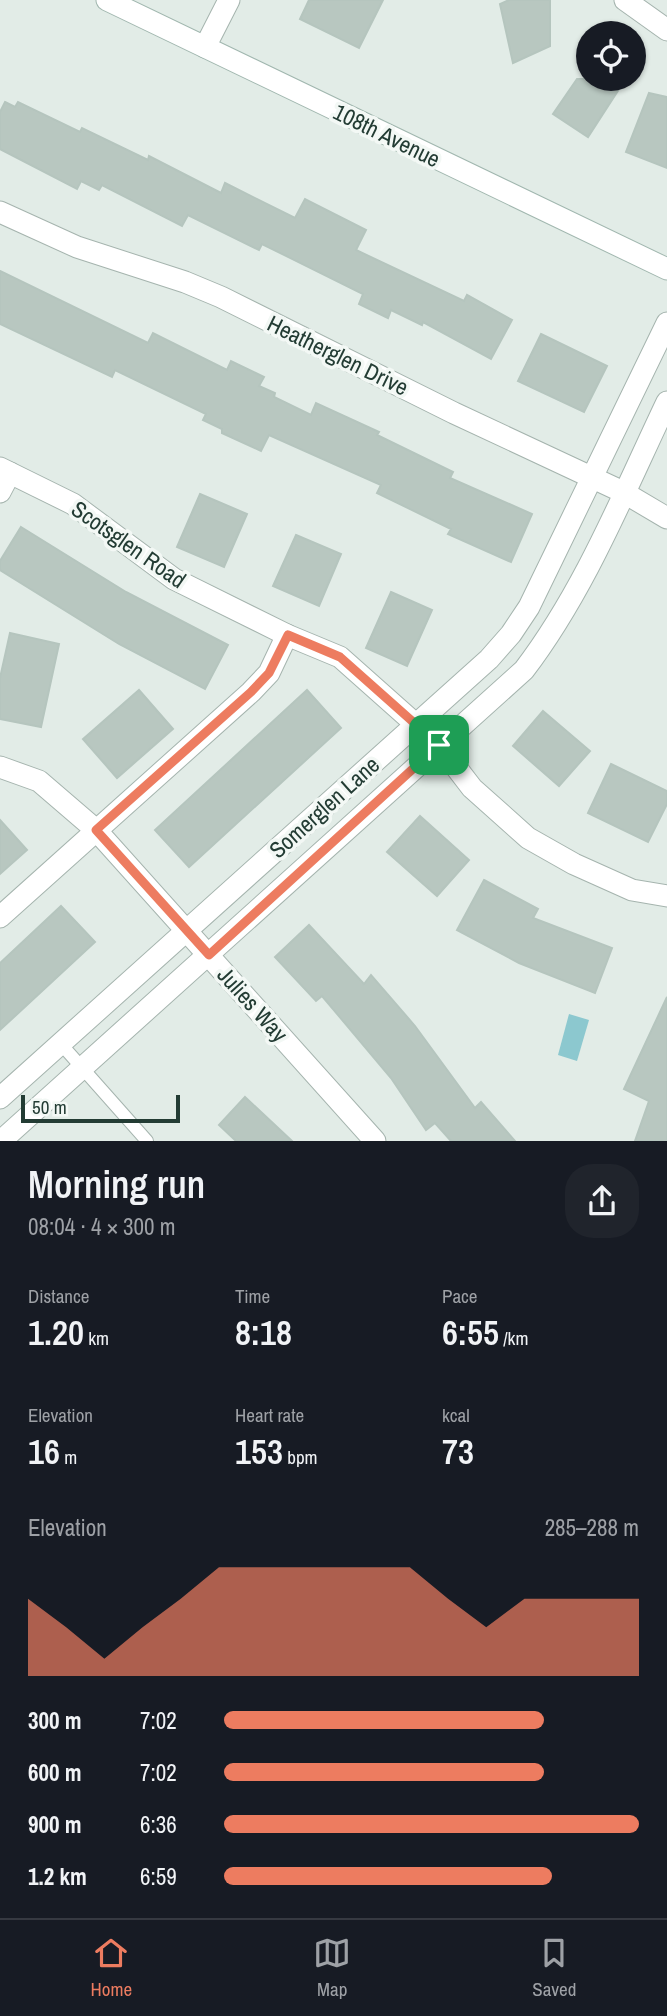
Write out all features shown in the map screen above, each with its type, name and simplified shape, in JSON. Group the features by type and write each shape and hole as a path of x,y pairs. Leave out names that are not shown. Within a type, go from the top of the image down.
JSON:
{"street":[{"name":"108th Avenue","path":"107,0 667,270"},
{"path":"205,47 229,0"},
{"path":"625,0 667,30"},
{"name":"Heatherglen Drive","path":"0,212 77,247 185,282 221,297 624,492 667,518"},
{"name":"Somerglen Lane","path":"0,1098 489,660 529,607 667,323"},
{"name":"Somerglen Lane","path":"1,1141 524,670 547,639 624,492 667,402"},
{"name":"Scotsglen Road","path":"3,477 73,503 174,579 288,635 340,657 439,745 472,788 528,838 574,864 632,890 667,896"},
{"path":"0,917 251,692 269,673 288,635"},
{"name":"Julies Way","path":"0,767 39,781 96,830 374,1141"}],"lane":[{"path":"61,1044 147,1141"}],"water":[{"path":"569,1014 589,1020 577,1061 558,1055"}],"building":[{"path":"309,0 383,0 359,48 300,19"},
{"path":"509,0 550,0 550,46 513,63 500,4"},
{"path":"576,80 576,91 618,91 588,137 553,114"},
{"path":"649,93 667,97 667,168 626,152"},
{"path":"5,102 15,107 18,102 80,132 82,128 148,160 149,156 221,193 225,183 295,218 305,199 366,230 356,250 464,301 467,295 512,320 491,359 423,322 422,325 391,310 388,318 359,304 363,294 262,244 259,250 188,215 182,226 102,185 99,190 81,181 77,189 0,149 0,112"},
{"path":"0,271 148,343 153,333 227,370 231,361 264,377 259,386 275,393 274,397 311,415 316,403 379,432 377,435 453,472 450,478 532,514 511,562 448,534 451,529 377,493 381,485 269,435 261,451 222,433 222,429 203,420 206,414 115,370 112,377 0,324"},
{"path":"541,334 607,366 584,412 518,381"},
{"path":"200,494 247,514 224,567 177,547"},
{"path":"21,527 126,592 228,645 205,689 119,644 0,570 0,561"},
{"path":"296,535 341,554 319,606 273,586"},
{"path":"391,592 432,610 407,666 366,648"},
{"path":"10,633 59,644 41,727 0,719 0,678"},
{"path":"139,690 173,729 117,778 83,739"},
{"path":"307,690 341,728 189,867 155,830"},
{"path":"543,711 590,751 559,786 513,746"},
{"path":"611,764 667,791 667,804 648,842 588,813"},
{"path":"420,816 469,860 437,896 387,852"},
{"path":"0,820 27,850 0,874"},
{"path":"484,880 538,909 533,918 612,948 595,993 519,963 457,930"},
{"path":"61,906 95,942 0,1030 0,963"},
{"path":"309,925 364,984 371,975 415,1026 475,1108 481,1102 515,1141 451,1141 435,1123 426,1130 391,1078 322,996 316,1001 275,957"},
{"path":"667,997 667,1141 635,1141 649,1101 624,1089"},
{"path":"245,1097 292,1141 236,1141 219,1125"}],"route":[{"path":"288,635 340,657 439,745 209,955 96,830 251,692 269,673 288,635"}]}
